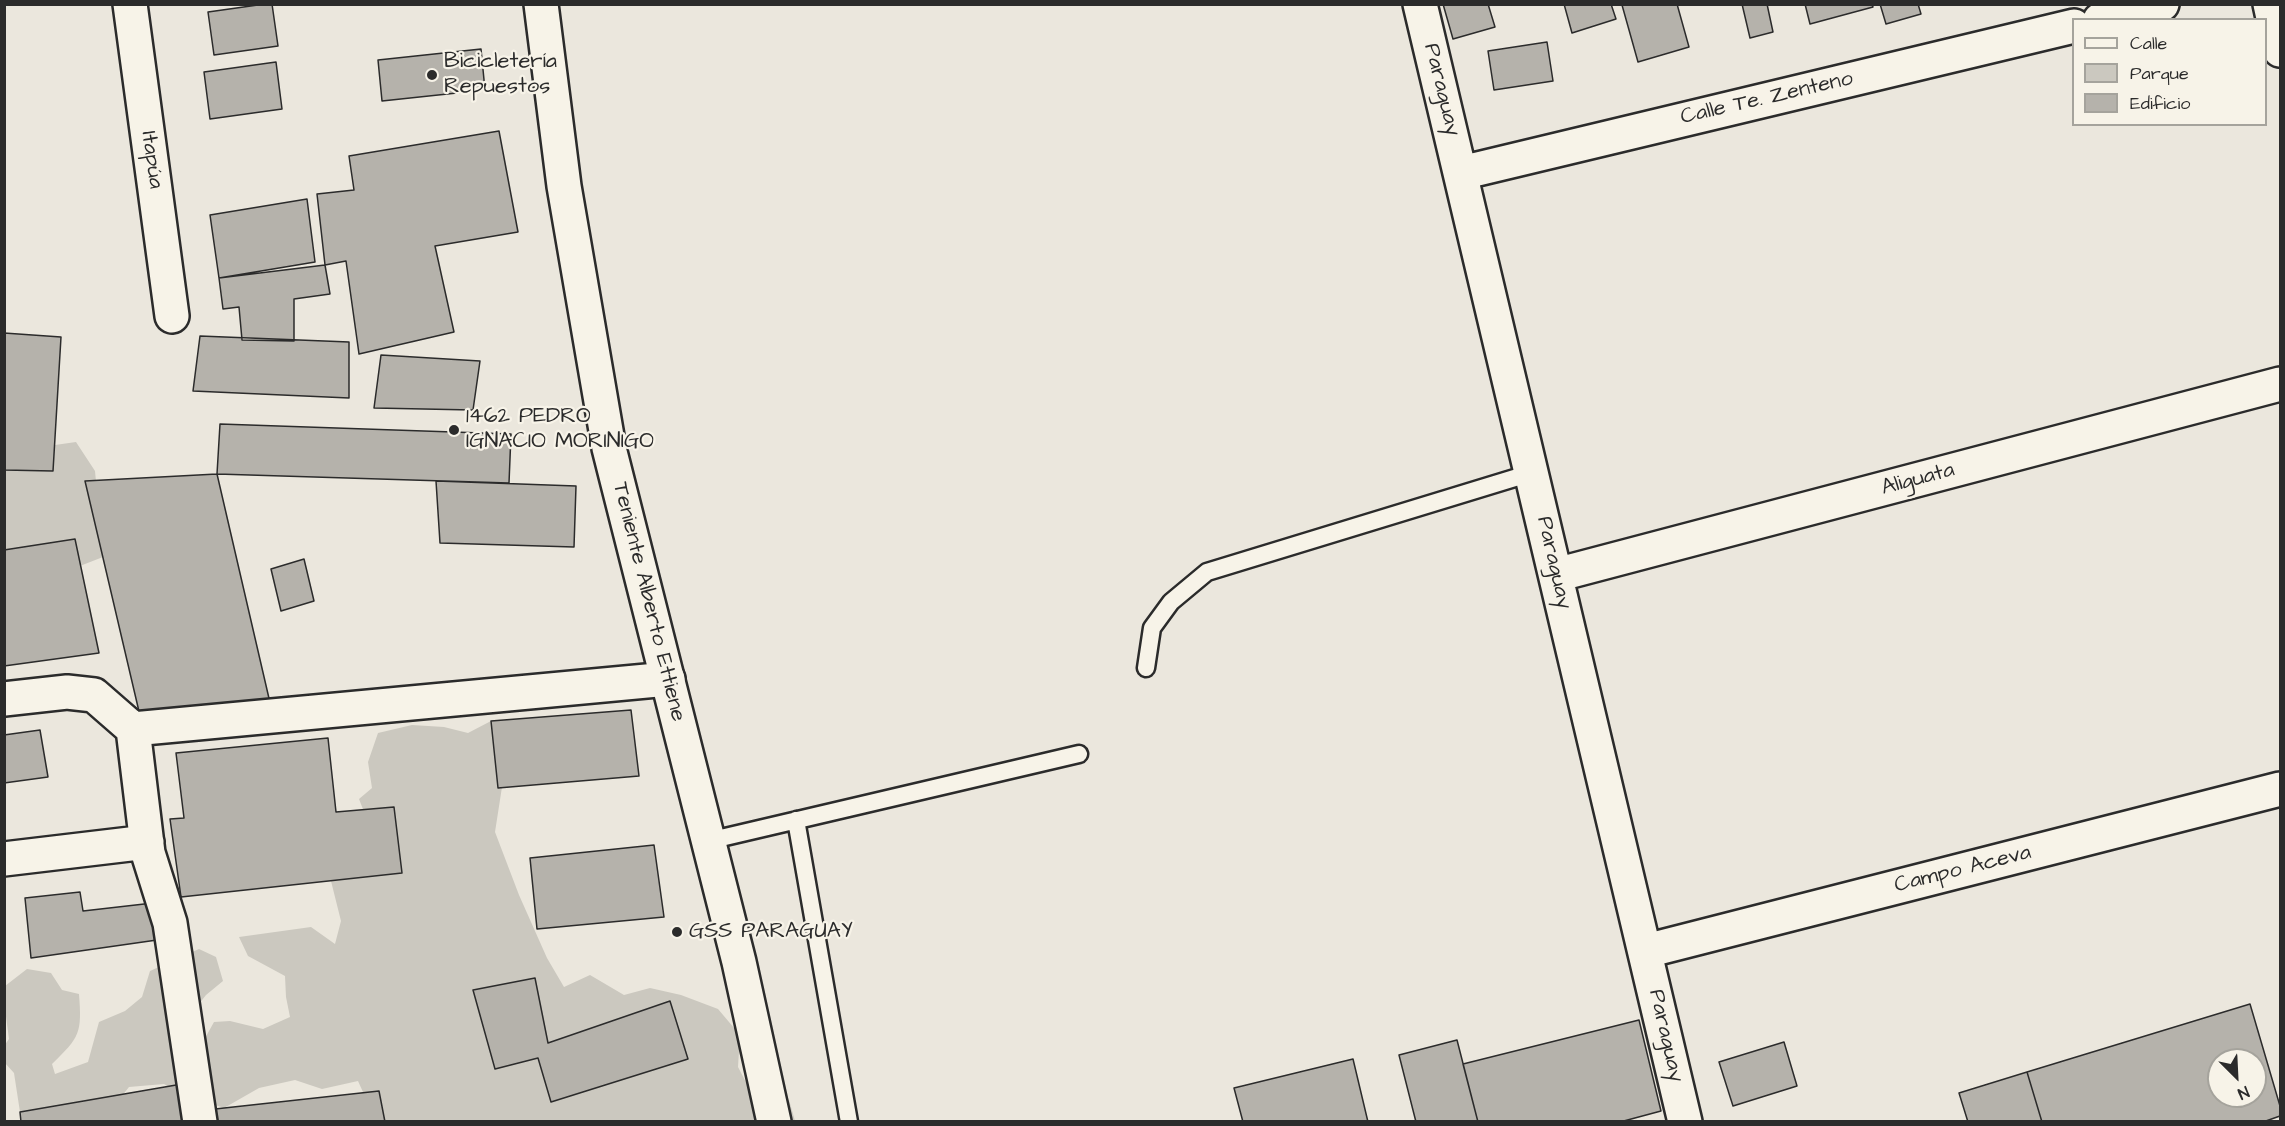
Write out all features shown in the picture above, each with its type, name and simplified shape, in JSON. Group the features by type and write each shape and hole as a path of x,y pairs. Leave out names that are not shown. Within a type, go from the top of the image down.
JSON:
{"street":[{"name":"Itapúa","path":"130,4 172,316"},
{"name":"Teniente Alberto Ettiene","path":"542,4 564,186 609,448 739,962 774,1122"},
{"name":"Paraguay","path":"1420,4 1685,1122"},
{"path":"2108,18 2162,4"},
{"path":"2270,4 2280,50"},
{"name":"Calle Te. Zenteno","path":"1461,173 2072,26"},
{"name":"Aliguata","path":"1556,575 2280,384"},
{"path":"134,729 668,679"},
{"path":"4,699 67,692 94,694 134,729 148,853 170,923 200,1122"},
{"name":"Campo Aceva","path":"1646,951 2280,789"},
{"path":"4,859 147,842"}],"lane":[{"path":"1146,668 1152,628 1171,602 1207,572 1532,473"},
{"path":"708,841 1079,754"},
{"path":"796,820 849,1122"}],"green space":[{"path":"76,442 95,471 103,557 67,571 5,557 4,461 29,464 55,445"},
{"path":"491,721 509,742 495,832 519,895 547,958 564,987 590,975 624,995 650,988 681,995 718,1009 740,1035 738,1067 748,1086 765,1084 789,1100 795,1121 378,1121 358,1081 322,1089 295,1080 259,1088 224,1108 180,1093 164,1084 129,1087 110,1111 20,1112 14,1073 5,1063 4,1046 9,1039 5,986 27,969 51,973 62,990 79,994 80,1018 77,1033 74,1040 52,1064 55,1074 88,1062 99,1022 125,1011 142,997 150,971 199,949 216,957 223,981 206,995 169,1042 190,1052 204,1040 214,1022 230,1021 263,1029 290,1017 285,976 248,956 239,937 311,927 335,944 341,921 331,881 370,827 359,799 372,788 368,762 378,733 412,725 444,727 468,733"}],"building":[{"path":"272,4 278,46 214,55 208,12"},
{"path":"1443,4 1488,4 1495,27 1453,39"},
{"path":"1564,4 1611,4 1616,19 1572,33"},
{"path":"1677,4 1689,47 1638,62 1622,5"},
{"path":"1742,4 1767,4 1773,32 1750,38"},
{"path":"1805,4 1872,4 1873,7 1810,24"},
{"path":"1880,4 1918,4 1921,14 1886,24"},
{"path":"1547,42 1553,81 1494,90 1488,51"},
{"name":"Bicicletería Repuestos","path":"481,49 485,90 382,101 378,60"},
{"path":"276,62 282,109 210,119 204,72"},
{"path":"499,131 518,232 435,246 454,332 359,354 346,261 325,265 317,194 354,190 349,156"},
{"path":"307,199 315,262 219,278 210,215"},
{"path":"325,265 330,294 294,299 294,341 242,340 239,307 223,309 219,278"},
{"path":"4,333 61,337 53,471 4,470"},
{"path":"200,336 349,342 349,398 193,391"},
{"path":"381,355 480,361 473,410 374,408"},
{"path":"220,424 511,434 509,483 217,474"},
{"path":"217,474 271,707 141,720 85,481"},
{"path":"436,481 576,486 574,547 440,543"},
{"path":"75,539 99,653 4,666 4,550"},
{"path":"304,559 314,601 281,611 271,569"},
{"path":"631,710 639,776 498,788 491,721"},
{"path":"40,730 48,777 4,783 4,735"},
{"path":"328,738 336,812 394,807 402,873 181,897 170,819 184,818 176,753"},
{"path":"654,845 664,917 537,929 530,858"},
{"path":"80,892 83,911 153,903 157,940 31,958 25,898"},
{"path":"535,978 548,1043 670,1001 688,1059 551,1102 538,1058 495,1069 473,990"},
{"path":"2250,1004 2263,1048 2207,1048 2207,1108 2267,1108 2267,1062 2280,1106 2280,1116 2263,1122 2042,1122 2027,1072"},
{"path":"1639,1020 1661,1111 1620,1122 1478,1122 1463,1064"},
{"path":"1457,1040 1478,1122 1416,1122 1399,1055"},
{"path":"1784,1042 1797,1086 1733,1106 1719,1062"},
{"path":"1353,1059 1368,1122 1243,1122 1234,1088"},
{"path":"2027,1072 2042,1122 1968,1122 1959,1093"},
{"path":"182,1084 188,1122 21,1122 20,1112"},
{"path":"379,1091 385,1122 208,1122 206,1110"}],"place":[{"name":"Bicicletería Repuestos","path":"432,75"},
{"name":"1462 PEDRO IGNACIO MORINIGO","path":"454,430"},
{"name":"GSS PARAGUAY","path":"677,932"}]}
